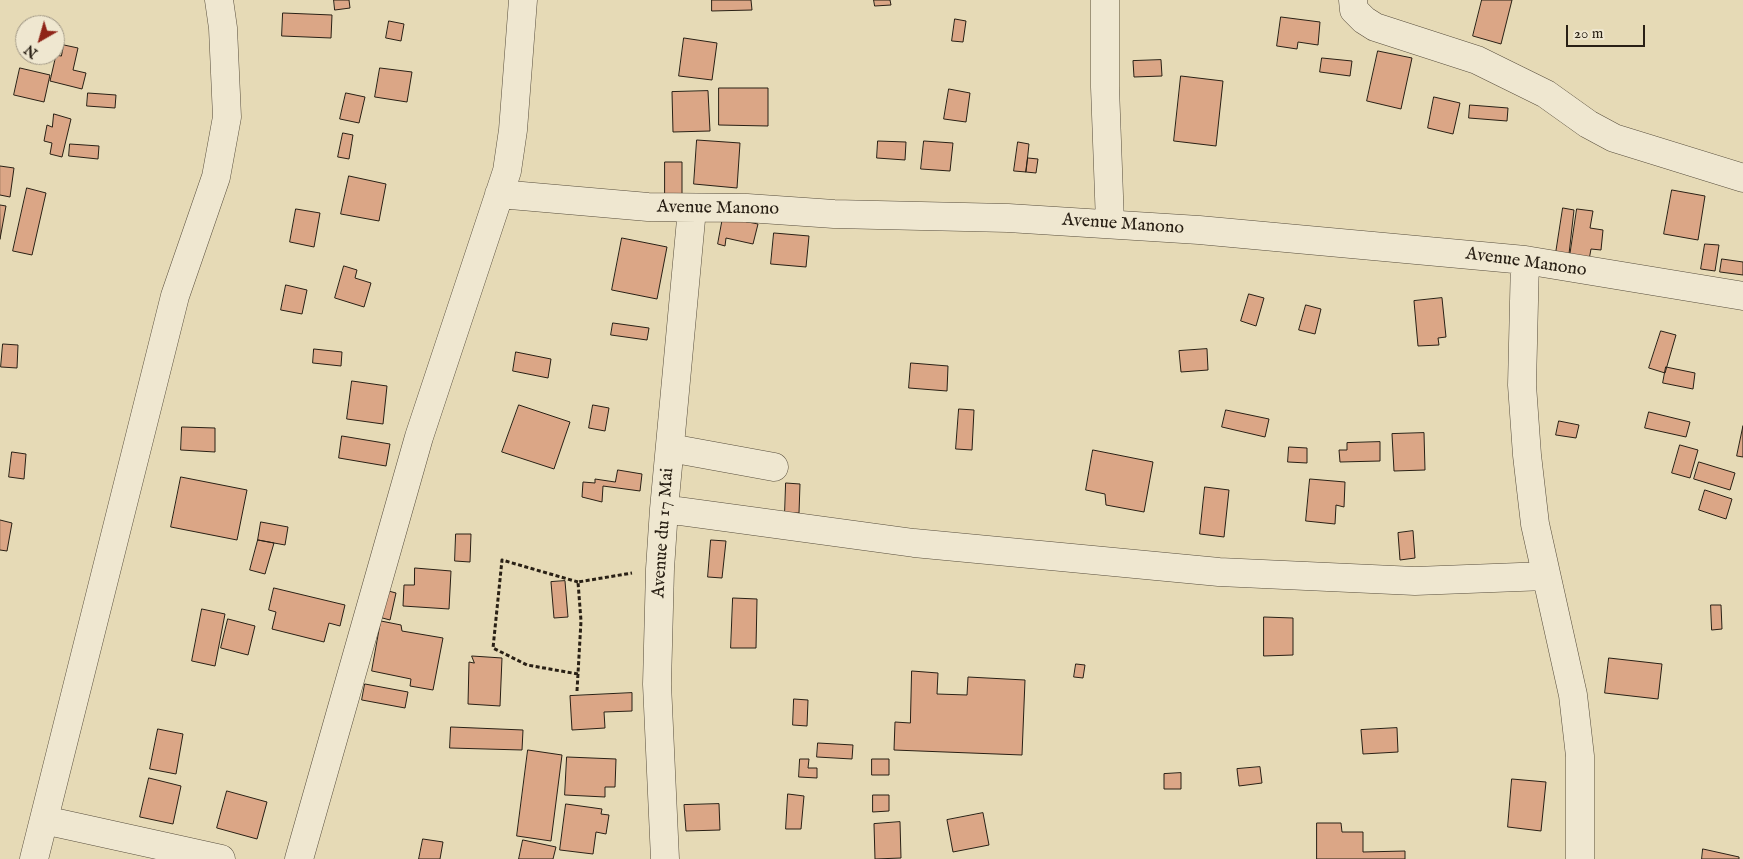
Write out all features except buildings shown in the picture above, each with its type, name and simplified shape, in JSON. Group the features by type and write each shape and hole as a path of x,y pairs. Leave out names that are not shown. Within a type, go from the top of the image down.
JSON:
{"street":[{"path":"34,859 175,296 216,177 227,117 219,0"},
{"path":"299,859 419,437 507,170 513,130 523,0"},
{"path":"1105,0 1105,87 1110,223"},
{"path":"1353,0 1354,10 1375,27 1477,60 1546,94 1588,124 1614,138 1743,178"},
{"name":"Avenue Manono","path":"499,194 648,207 692,209 747,208 834,214 1110,223 1525,260 1743,296"},
{"name":"Avenue du 17 Mai","path":"665,859 657,684 660,569 692,209"},
{"path":"1525,260 1522,385 1526,455 1535,524 1573,696 1580,756 1580,859"},
{"path":"670,448 774,467"},
{"path":"664,509 914,543 1219,572 1415,581 1546,576"},
{"path":"44,820 222,859"}],"path":[{"path":"578,674 527,665 493,648 502,560 578,582 660,569"},
{"path":"577,692 581,621 578,582"}]}
